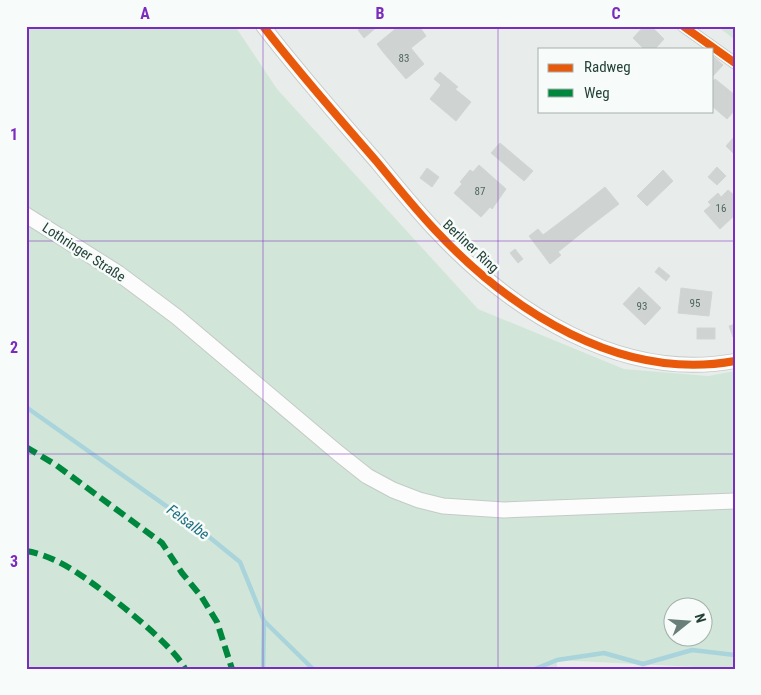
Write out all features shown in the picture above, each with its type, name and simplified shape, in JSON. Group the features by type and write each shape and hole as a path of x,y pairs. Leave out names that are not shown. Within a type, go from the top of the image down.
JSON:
{"main road":[{"name":"Lothringer Straße","path":"26,215 118,273 367,476 393,490 419,500 467,509 522,510 735,501"}],"street":[{"name":"Berliner Ring","path":"263,26 300,74 436,231 483,276 519,303 573,336 623,354 669,364 696,365 735,361"},
{"path":"683,26 713,48"},
{"path":"714,49 735,64"}],"green space":[{"path":"26,26 235,26 277,89 478,309 624,369 708,376 735,371 735,669 557,660 557,669 26,669"},
{"path":"717,26 735,26 735,40"}],"building":[{"path":"363,26 378,26 364,38 358,30"},
{"path":"399,26 419,26 426,36 411,48 401,36 383,52 377,44"},
{"path":"644,26 651,26 664,39 656,48 643,48 633,38"},
{"path":"401,36 424,64 406,79 383,52"},
{"path":"714,57 723,65 714,75"},
{"path":"440,72 458,87 455,89 471,102 456,121 430,99 441,85 434,79"},
{"path":"714,80 735,95 735,110 727,119 714,108"},
{"path":"735,138 734,154 726,146"},
{"path":"500,143 533,171 524,181 491,153"},
{"path":"479,165 506,189 492,209 490,207 481,217 454,193 470,170 473,172"},
{"path":"717,167 726,176 717,185 708,177"},
{"path":"427,168 439,177 432,187 420,178"},
{"path":"663,170 673,181 647,206 637,196"},
{"path":"605,187 619,204 589,227 576,210"},
{"path":"728,190 735,196 735,215 720,229 704,211 711,205 708,202 718,193 721,197"},
{"path":"576,210 589,227 558,252 561,255 550,264 529,236 538,229 543,235"},
{"path":"515,249 523,259 518,263 510,253"},
{"path":"659,267 670,276 666,281 655,272"},
{"path":"639,287 661,308 645,325 623,304"},
{"path":"681,288 712,292 709,316 678,313"},
{"path":"735,324 735,337 733,337 729,326"},
{"path":"697,328 715,328 715,339 697,339"}],"waterway":[{"name":"Felsalbe","path":"26,407 203,532 240,562 264,621 313,669"},
{"path":"263,669 264,621"},
{"name":"Felsalbe","path":"535,669 557,660 604,653 643,664 692,650 735,655"}],"marked path":[{"path":"26,447 56,465 162,543 182,573 201,596 217,622 232,669"},
{"path":"26,551 55,560 93,584 154,633 185,669"}],"cycle path":[{"path":"263,26 436,231 498,288 533,313 570,334 610,350 650,361 692,365 735,361"},
{"path":"683,26 714,48"},
{"path":"714,48 735,63"}]}
